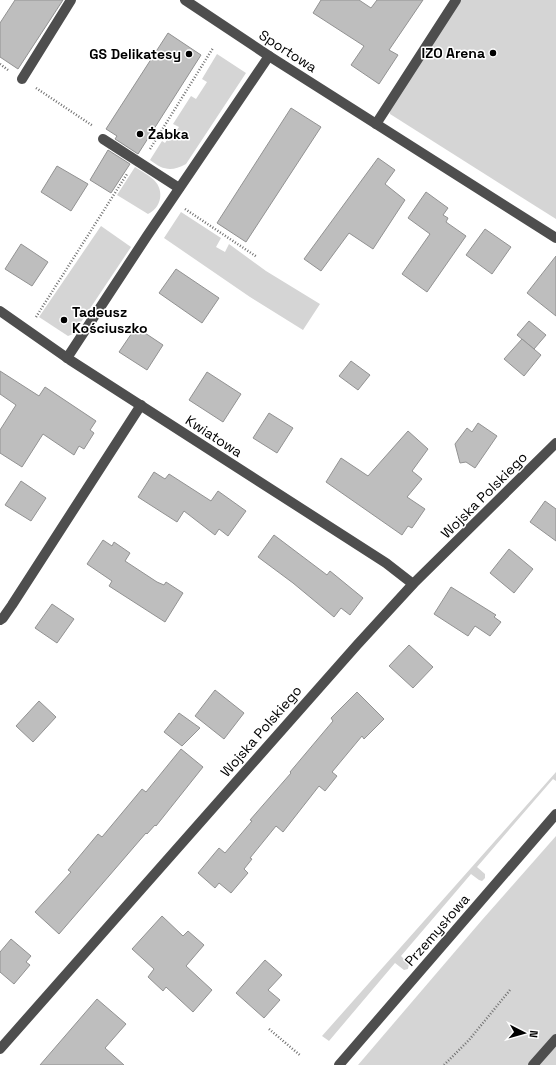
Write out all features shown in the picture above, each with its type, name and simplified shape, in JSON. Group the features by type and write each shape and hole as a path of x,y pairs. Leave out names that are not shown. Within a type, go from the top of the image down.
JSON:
{"street":[{"path":"22,79 70,0"},
{"name":"Sportowa","path":"185,0 269,56 556,238"},
{"path":"376,124 456,0"},
{"path":"67,358 75,343 269,56"},
{"path":"103,139 179,188"},
{"name":"Kwiatowa","path":"0,311 67,358 386,563 413,584"},
{"path":"0,620 9,609 141,405"},
{"name":"Wojska Polskiego","path":"0,1049 171,857 318,687 413,584 556,443"},
{"name":"Przemysłowa","path":"339,1065 556,814"},
{"path":"533,1065 556,1038"}],"path":[{"path":"35,318 213,48"},
{"path":"0,64 96,129 103,139"},
{"path":"181,207 257,257"},
{"path":"444,1065 469,1040 510,990"},
{"path":"269,1029 301,1056"}],"shaded area":[{"name":"IZO Arena","path":"460,0 556,0 556,219 390,114 389,106"},
{"path":"217,54 246,73 186,164 181,167 171,169 163,168 150,160 162,141 165,143 167,140 169,141 179,127 173,124 191,96 196,99 207,82 202,79"},
{"path":"135,167 152,178 160,189 159,204 148,214 117,195"},
{"path":"181,212 221,238 216,247 225,252 229,244 266,271 320,304 303,330 250,297 164,238"},
{"path":"101,226 131,247 73,334 68,336 39,317"},
{"path":"556,772 556,781 553,779 477,867 485,874 485,878 482,881 471,874 401,956 409,964 408,969 404,970 395,963 329,1041 322,1036"},
{"path":"556,836 556,1065 358,1065 482,920"}],"building":[{"path":"15,0 63,0 18,69 0,57 0,23"},
{"path":"321,0 359,0 371,8 377,0 423,0 389,50 398,55 379,84 351,65 364,46 313,13"},
{"path":"168,33 201,55 138,154 115,139 117,136 106,129"},
{"path":"291,108 321,127 246,242 217,223"},
{"path":"108,150 130,164 111,193 90,180"},
{"path":"378,158 395,170 385,184 405,200 373,249 349,233 321,271 304,259"},
{"path":"57,166 88,184 71,211 41,192"},
{"path":"426,192 448,208 443,215 448,218 446,222 466,236 427,292 402,274 430,234 408,218"},
{"path":"485,229 511,247 492,274 466,255"},
{"path":"21,244 48,262 32,286 5,269"},
{"path":"556,256 556,316 527,293"},
{"path":"176,269 219,298 202,323 159,293"},
{"path":"529,321 546,335 534,349 517,335"},
{"path":"136,327 163,345 147,370 119,352"},
{"path":"522,339 541,355 524,376 504,359"},
{"path":"351,361 370,375 358,390 339,376"},
{"path":"0,371 39,396 45,387 96,421 90,430 94,433 84,449 79,446 74,455 43,434 22,467 0,453 0,430 16,405 0,394"},
{"path":"207,372 241,394 223,422 189,400"},
{"path":"269,413 293,428 277,453 253,438"},
{"path":"478,423 497,436 475,468 466,462 460,463 455,444 467,428 472,432"},
{"path":"408,431 428,449 412,471 422,479 407,497 425,509 412,528 408,526 402,535 326,482 341,458 368,476"},
{"path":"154,472 165,479 169,474 211,501 218,491 246,511 228,536 219,529 215,535 184,511 177,522 138,497"},
{"path":"21,481 46,498 31,521 5,505"},
{"path":"545,501 556,509 556,541 530,522"},
{"path":"274,535 327,575 330,571 363,598 350,615 341,608 334,617 293,583 258,557"},
{"path":"103,540 112,546 114,542 130,553 125,561 157,582 164,585 166,582 183,593 165,622 109,586 112,581 87,564"},
{"path":"509,549 533,569 514,593 490,573"},
{"path":"451,587 496,615 494,617 501,622 490,636 475,626 468,636 434,614"},
{"path":"52,604 74,619 57,643 35,628"},
{"path":"409,645 433,667 413,688 389,666"},
{"path":"215,690 244,713 224,739 195,716"},
{"path":"357,692 384,719 364,739 362,736 332,772 337,776 325,791 319,786 283,832 276,826 250,858 252,859 244,869 248,873 231,893 219,883 215,888 198,873 219,848 225,853 252,821 250,820 291,773 290,772 333,721 331,718"},
{"path":"39,701 56,717 33,742 16,726"},
{"path":"179,713 200,728 182,746 164,732"},
{"path":"181,749 203,767 156,826 155,825 147,834 146,833 59,934 35,912 71,872 68,870 98,834 102,837 142,789 146,792"},
{"path":"162,916 183,936 188,931 204,945 186,966 212,990 193,1012 166,987 163,991 148,977 154,969 132,949"},
{"path":"11,939 31,956 26,962 30,965 14,984 0,972 0,952"},
{"path":"265,960 282,975 268,990 280,1000 264,1018 236,993"},
{"path":"97,999 126,1024 105,1048 124,1065 40,1065"}],"place":[{"name":"IZO Arena","path":"493,53"},
{"name":"GS Delikatesy","path":"189,54"},
{"name":"Żabka","path":"140,134"},
{"name":"Tadeusz Kościuszko","path":"64,320"}]}
